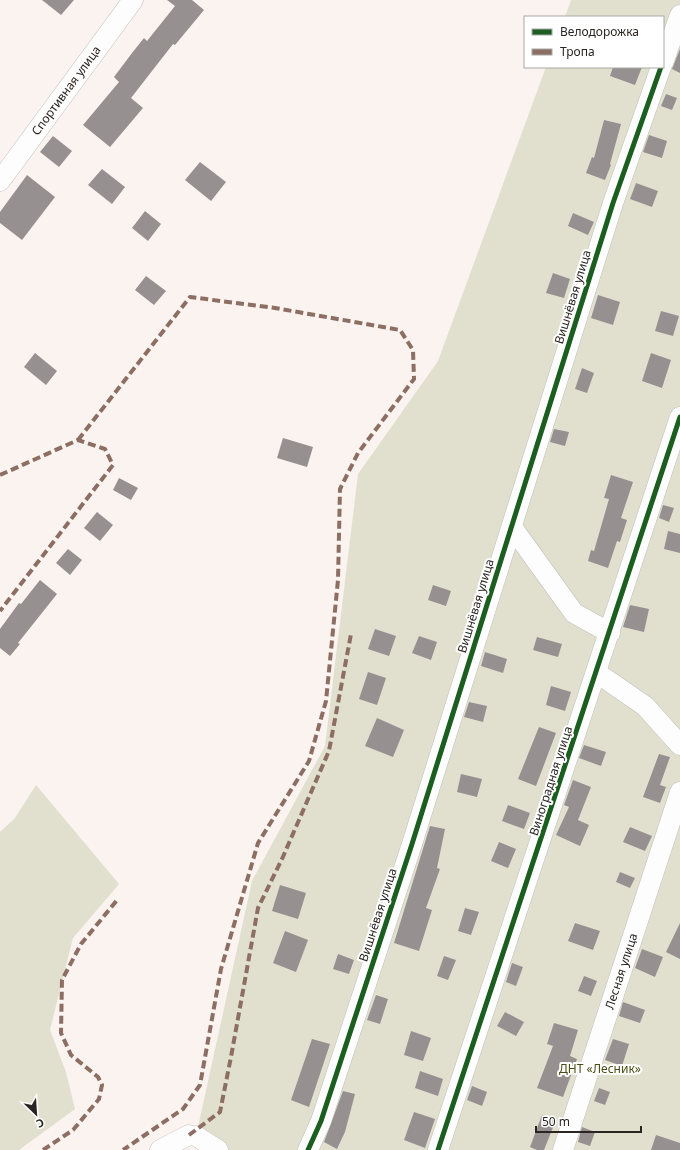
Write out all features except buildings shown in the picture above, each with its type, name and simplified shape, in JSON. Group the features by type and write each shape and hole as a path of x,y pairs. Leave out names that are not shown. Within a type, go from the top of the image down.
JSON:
{"street":[{"name":"Спортивная улица","path":"0,181 133,0"},
{"path":"664,60 680,15"},
{"name":"Вишнёвая улица","path":"308,1150 321,1121 407,859 613,203 661,68"},
{"name":"Виноградная улица","path":"438,1150 597,673 680,417"},
{"path":"512,527 574,613 610,633"},
{"path":"597,673 645,706 680,745"},
{"name":"Лесная улица","path":"563,1150 680,792"},
{"path":"160,1150 192,1136 218,1150"}],"green space":[{"name":"ДНТ «Лесник»","path":"571,0 680,0 680,1150 218,1150 196,1136 252,881 325,746 358,474 438,361 546,68 664,68 664,16 565,16"},
{"path":"36,785 119,884 73,938 50,1030 66,1072 75,1109 19,1150 0,1150 0,832 15,818"}],"marked path":[{"path":"78,440 190,297 275,308 400,330 413,350 414,379 358,453 340,489 338,580 326,701 309,761 258,843 221,969 200,1085 183,1109 123,1150"},
{"path":"0,475 78,440 105,449 113,465 0,611"},
{"path":"189,1135 220,1112 258,908 282,859 329,751 351,634"},
{"path":"43,1150 73,1130 99,1099 102,1085 98,1077 71,1055 61,1033 62,980 81,944 118,899"}],"cycle path":[{"path":"308,1150 321,1121 412,844 613,203 661,68"},
{"path":"438,1150 680,417"}]}
